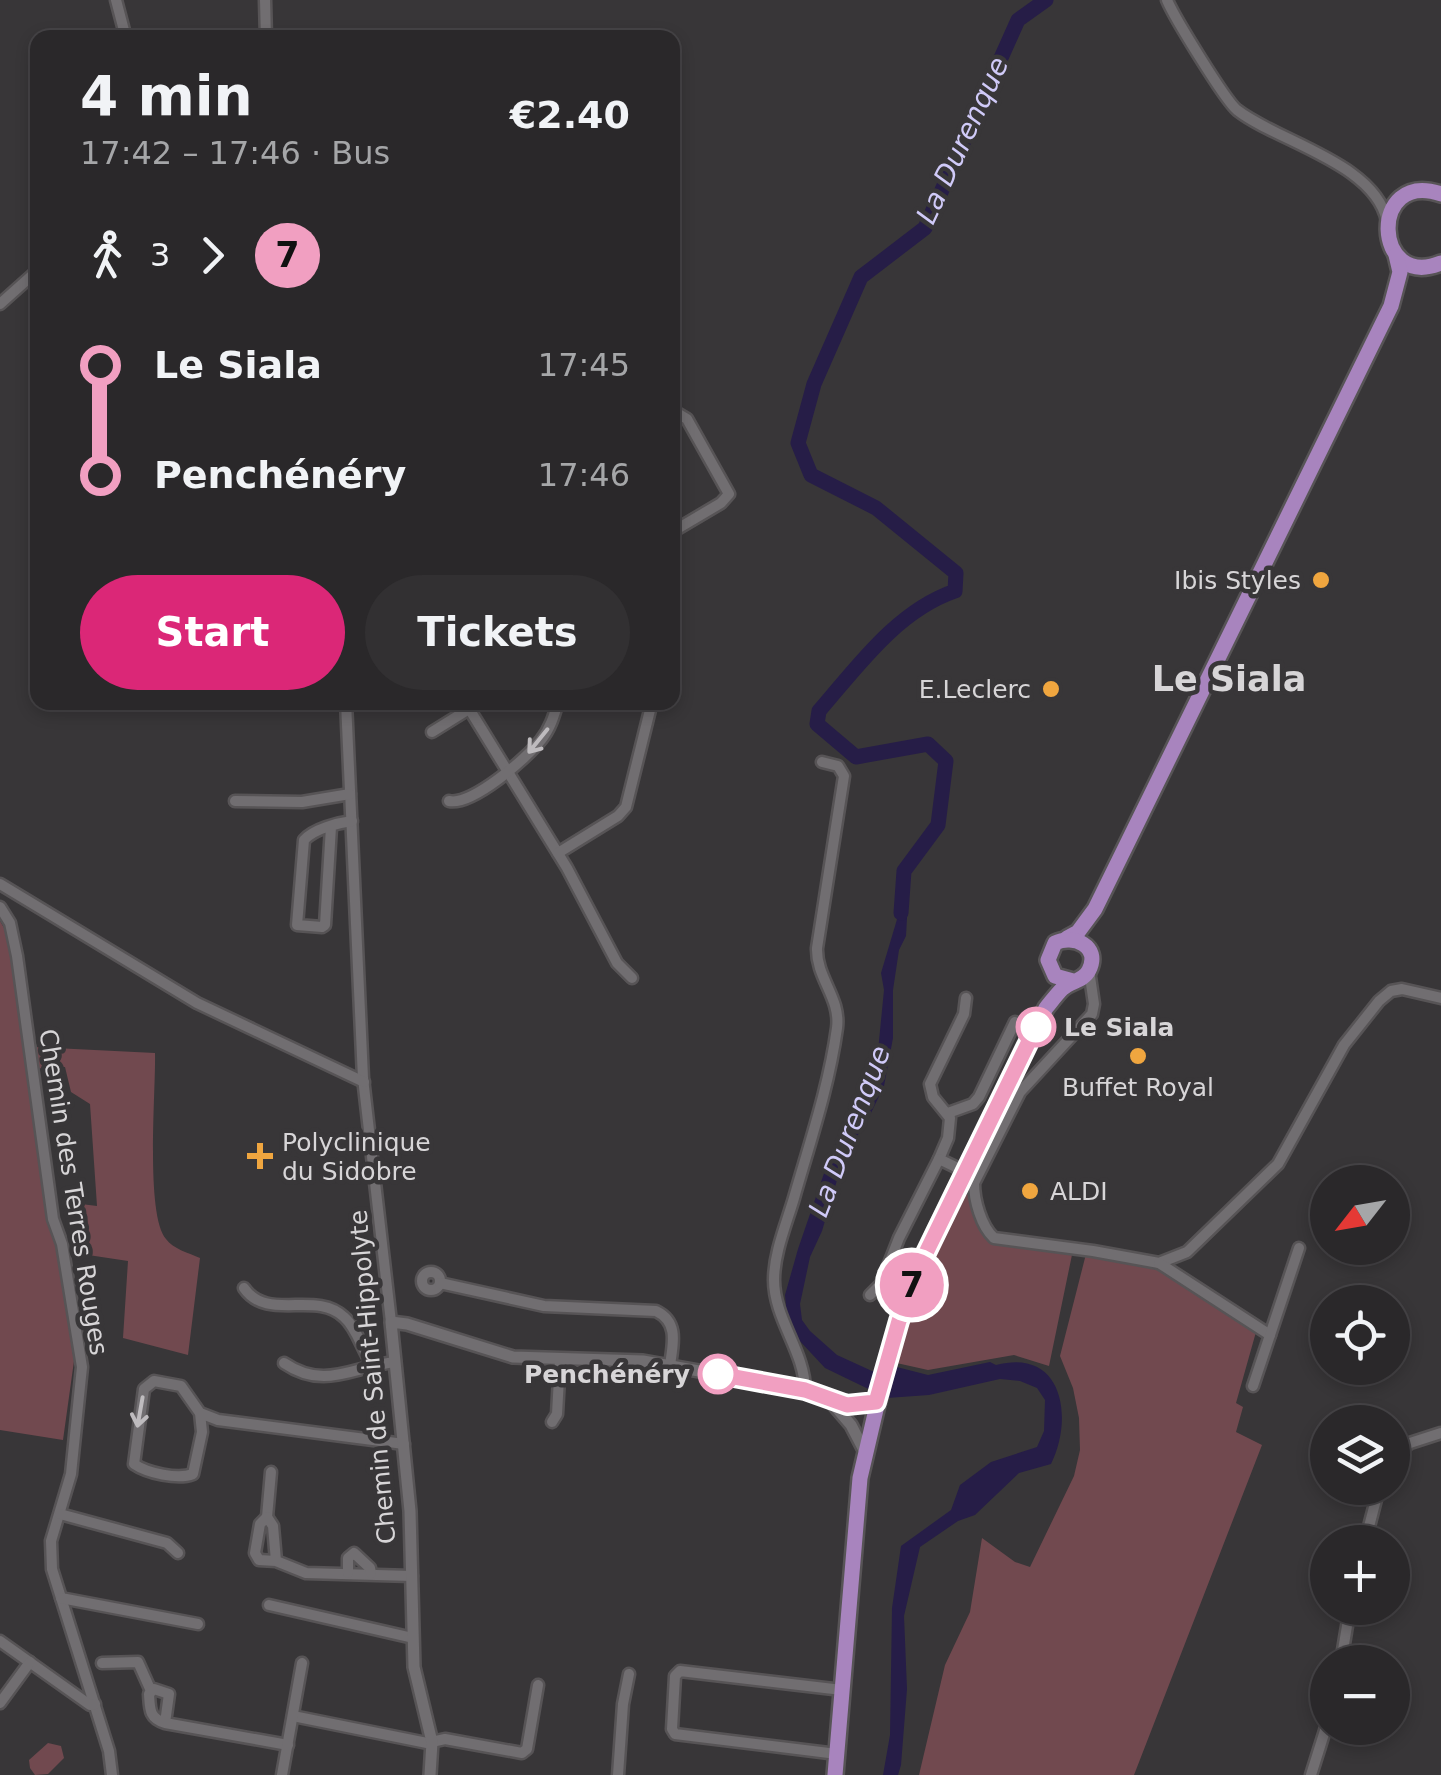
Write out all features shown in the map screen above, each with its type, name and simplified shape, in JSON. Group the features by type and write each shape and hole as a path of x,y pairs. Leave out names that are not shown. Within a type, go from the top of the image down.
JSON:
{"main road":[{"path":"1391,306 1400,272 1388,240 1387,221 1402,198 1425,191 1441,194"},
{"path":"1396,255 1410,265 1435,266"},
{"path":"835,1775 856,1515 865,1452 889,1354 922,1261 1046,1008 1052,948 1078,932 1095,909 1391,306 1409,279 1435,266"},
{"path":"1046,1008 1089,970 1088,948 1095,909"},
{"path":"1068,938 1079,940 1088,948"},
{"path":"1051,970 1060,979 1074,981"}],"street":[{"path":"116,0 124,30"},
{"path":"265,0 266,30"},
{"path":"1167,0 1236,109 1330,160 1378,198 1387,221"},
{"path":"1378,198 1402,198"},
{"path":"0,304 30,277"},
{"path":"680,411 729,494 680,527"},
{"name":"Chemin de Saint-Hippolyte","path":"346,710 364,1082 404,1444 415,1677 432,1742 430,1775"},
{"path":"432,732 462,710"},
{"path":"470,710 558,853 618,963 632,978"},
{"path":"449,801 464,801 508,770 542,739 555,710"},
{"path":"558,853 626,807 650,710"},
{"path":"805,1390 804,1375 774,1278 828,1081 838,1022 817,956 844,780 840,768 822,762"},
{"path":"235,801 302,802 350,794"},
{"path":"331,827 325,925 297,925 304,840 308,835 331,827 352,821"},
{"path":"328,867 354,868"},
{"path":"0,884 197,1003 364,1082"},
{"name":"Chemin des Terres Rouges","path":"0,907 10,923 17,956 53,1219 62,1244 82,1358 77,1434 51,1556 109,1751 112,1775"},
{"path":"1089,970 1092,1014 1020,1092 974,1183 988,1232 1004,1241 1093,1250 1159,1263 1270,1335"},
{"path":"1074,981 1093,998"},
{"path":"1159,1263 1196,1246 1278,1164 1344,1045 1379,1001 1391,991 1402,989 1441,998"},
{"path":"870,1295 881,1284 948,1138 948,1113 933,1096 930,1084 964,1014 966,998"},
{"path":"948,1113 973,1104 980,1097 1015,1022"},
{"path":"939,1159 964,1171"},
{"path":"1253,1386 1298,1248"},
{"path":"440,1283 536,1304 656,1311 666,1316 672,1326 670,1365"},
{"path":"244,1288 257,1302 297,1304 343,1315 372,1364"},
{"path":"391,1322 500,1354 670,1365 805,1390 847,1405 877,1399"},
{"path":"552,1422 557,1414 560,1360"},
{"path":"284,1363 298,1372 336,1378 372,1364 395,1362"},
{"path":"200,1412 202,1432 195,1470 189,1476 142,1469 134,1464 144,1389 149,1382 181,1386 200,1412 218,1420 404,1444"},
{"path":"830,1401 851,1425 865,1452"},
{"path":"202,1432 218,1420"},
{"path":"1410,1444 1441,1433"},
{"path":"270,1472 267,1518 273,1526 276,1562"},
{"path":"60,1514 168,1543 178,1553"},
{"path":"267,1518 260,1524 255,1553 259,1560 306,1573 412,1576"},
{"path":"348,1573 348,1558 354,1553 370,1568 370,1573"},
{"path":"61,1598 198,1624"},
{"path":"268,1605 413,1638"},
{"path":"0,1641 90,1706 94,1704"},
{"path":"0,1703 30,1662"},
{"path":"102,1663 140,1664 151,1691 152,1716 165,1724 288,1745"},
{"path":"282,1775 302,1663"},
{"path":"837,1754 675,1734 672,1729 676,1676 680,1670 842,1690"},
{"path":"618,1775 629,1674"},
{"path":"292,1716 432,1742 444,1739 522,1753 527,1749 538,1685"},
{"path":"151,1691 169,1694 165,1724"},
{"path":"1311,1775 1320,1745"}],"shaded area":[{"path":"0,921 7,933 34,1047 155,1053 153,1151 160,1225 173,1245 200,1258 188,1355 123,1338 128,1261 75,1253 65,1202 97,1206 90,1104 71,1092 65,1067 28,1069 74,1361 63,1440 0,1430"},
{"path":"968,1194 980,1227 988,1237 1010,1245 1073,1250 1049,1366 1014,1355 928,1370 892,1362 923,1273 958,1200"},
{"path":"1086,1254 1154,1267 1256,1332 1236,1403 1243,1407 1236,1432 1262,1445 1134,1775 919,1775 945,1665 970,1612 982,1538 1015,1562 1030,1567 1074,1476 1080,1450 1079,1418 1073,1388 1060,1356"},
{"path":"48,1743 61,1746 64,1758 48,1774 35,1775 29,1760"}],"water":[{"path":"901,891 906,936 899,950 893,990 893,1038 884,1086 843,1160 810,1257 800,1304 802,1320 837,1355 872,1371 893,1366 928,1375 990,1362 1036,1366 1049,1376 1057,1390 1062,1427 1051,1464 1019,1473 975,1515 958,1521 920,1547 904,1616 907,1689 901,1765 898,1775 883,1775 890,1735 892,1608 901,1546 951,1510 960,1485 991,1462 1037,1447 1044,1431 1045,1400 1037,1388 1000,1379 929,1395 887,1398 825,1368 797,1338 787,1316 785,1295 798,1249 831,1153 865,1089 878,1051 884,990 881,973 898,916"}],"waterway":[{"name":"La Durenque","path":"901,913 904,871 938,825 946,761 928,744 856,757 817,724 819,711 897,626 934,600 955,591 956,573 876,508 811,475 798,443 814,384 861,277 925,228 1018,20 1046,0"}],"bus line":[{"name":"7","path":"718,1374 805,1390 847,1405 876,1402 899,1321 922,1261 1036,1027"}],"place":[{"name":"Ibis Styles","path":"1321,580"},
{"name":"E.Leclerc","path":"1051,689"},
{"name":"Le Siala","path":"1036,1027"},
{"name":"Buffet Royal","path":"1138,1056"},
{"name":"Polyclinique du Sidobre","path":"260,1156"},
{"name":"ALDI","path":"1030,1191"},
{"name":"Penchénéry","path":"718,1374"}],"district":[{"name":"Le Siala","path":"1229,679"}]}
